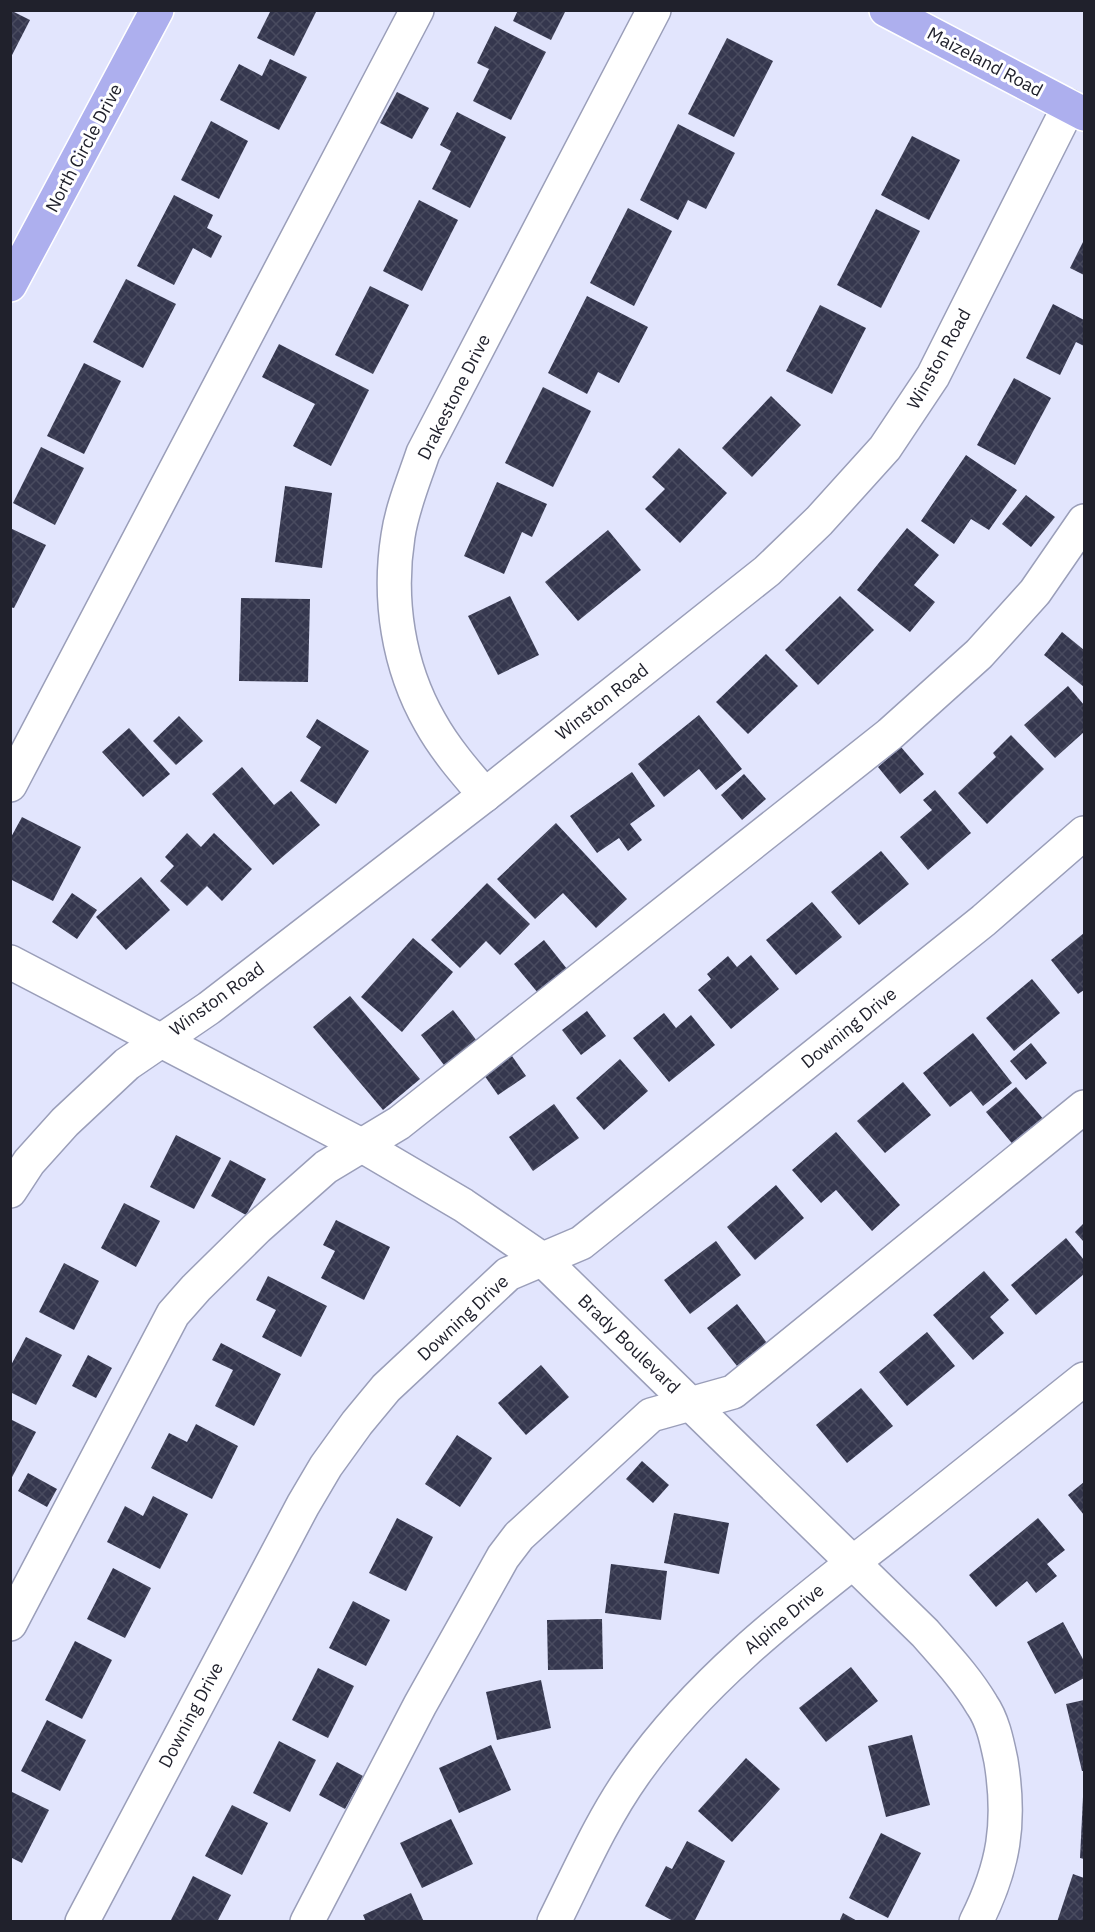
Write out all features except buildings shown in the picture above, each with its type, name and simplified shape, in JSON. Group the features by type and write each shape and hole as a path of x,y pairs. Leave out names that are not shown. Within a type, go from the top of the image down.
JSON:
{"main road":[{"name":"North Circle Drive","path":"10,285 157,10"},
{"name":"Maizeland Road","path":"886,10 1077,110"}],"street":[{"path":"10,785 417,10"},
{"name":"Drakestone Drive","path":"485,795 450,753 430,721 414,688 403,657 396,618 394,576 398,535 423,453 654,10"},
{"name":"Winston Road","path":"10,1191 29,1162 65,1122 127,1064 209,1008 485,795 766,571 819,521 885,448 933,376 1077,110"},
{"path":"10,1624 173,1314 195,1288 257,1228 326,1167 399,1123 890,734 979,654 1035,592 1084,521"},
{"name":"Downing Drive","path":"82,1922 286,1536 326,1466 386,1388 508,1274 581,1243 984,920 1084,833"},
{"name":"Brady Boulevard","path":"10,962 361,1145 463,1205 542,1259 925,1633 962,1674 984,1707 997,1741 1006,1813 1002,1852 991,1891 976,1922"},
{"path":"307,1922 420,1705 503,1557 519,1536 651,1415 732,1392 1084,1107"},
{"name":"Alpine Drive","path":"554,1922 604,1824 634,1775 668,1731 718,1675 853,1563 1084,1379"}]}
